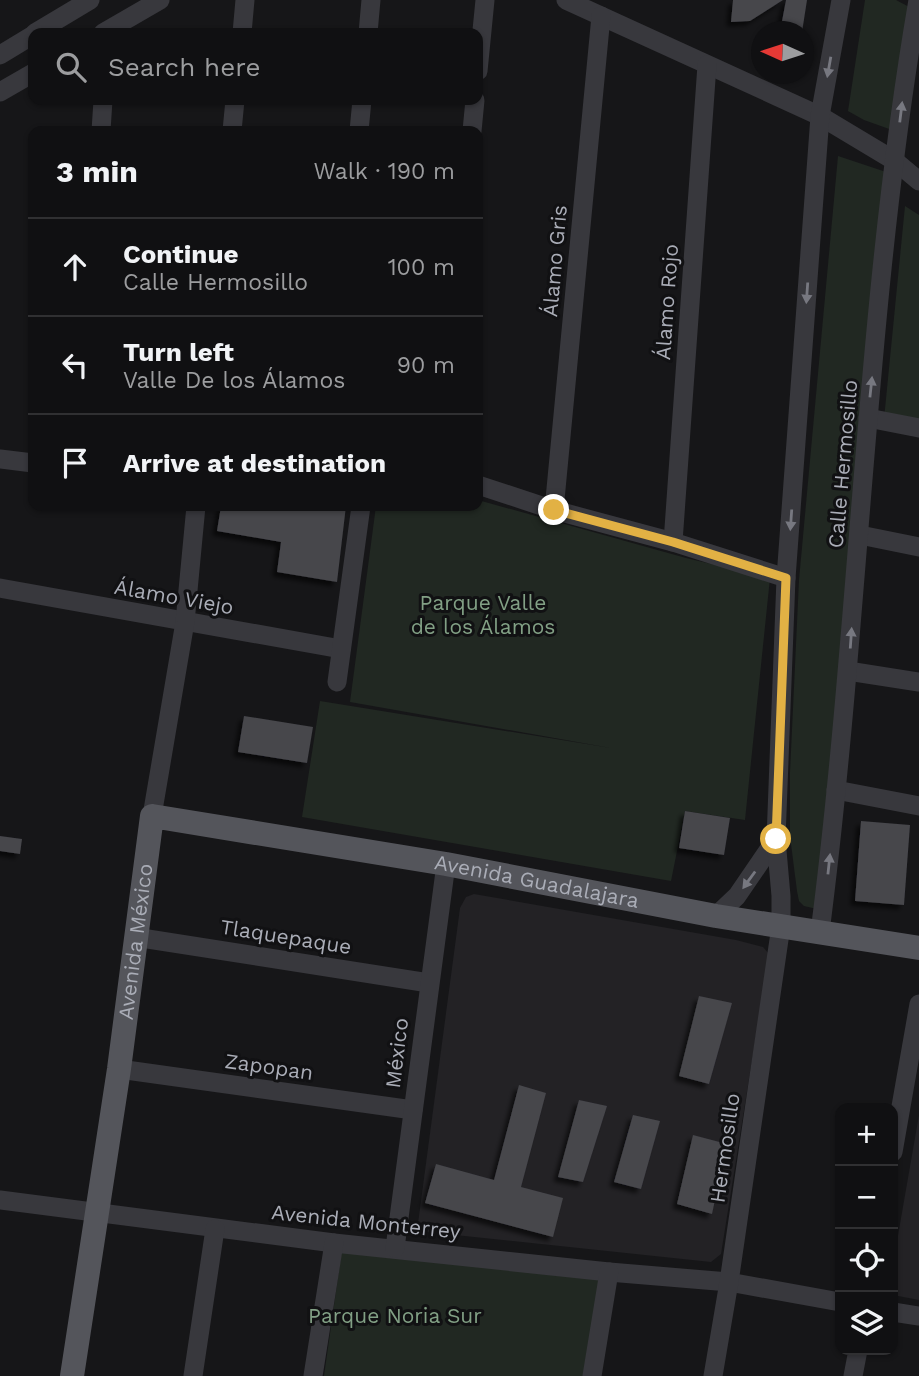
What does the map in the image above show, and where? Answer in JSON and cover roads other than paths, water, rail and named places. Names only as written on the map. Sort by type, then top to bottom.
[{"type":"main road","name":"Avenida Guadalajara","points":[[152,816],[446,864],[716,916],[919,948]]},
{"type":"main road","name":"Avenida México","points":[[72,1376],[119,1069],[152,816]]},
{"type":"main road","points":[[145,869],[160,842],[168,836],[197,827],[214,826]]},
{"type":"street","points":[[44,28],[90,0]]},
{"type":"street","points":[[113,28],[160,0]]},
{"type":"street","points":[[242,28],[245,0]]},
{"type":"street","points":[[368,28],[371,0]]},
{"type":"street","points":[[482,28],[485,0]]},
{"type":"street","points":[[566,0],[820,116],[895,161],[919,180]]},
{"type":"street","points":[[781,926],[776,839],[786,578],[820,116],[842,0]]},
{"type":"street","name":"Calle Hermosillo","points":[[820,932],[848,671],[868,418],[895,161],[912,74],[918,0]]},
{"type":"street","name":"Álamo Gris","points":[[554,510],[601,16]]},
{"type":"street","points":[[0,55],[28,38]]},
{"type":"street","name":"Álamo Rojo","points":[[673,542],[707,65]]},
{"type":"street","points":[[0,92],[28,76]]},
{"type":"street","points":[[101,126],[103,105]]},
{"type":"street","points":[[232,126],[235,105]]},
{"type":"street","points":[[359,126],[362,105]]},
{"type":"street","points":[[472,126],[475,105]]},
{"type":"street","points":[[868,418],[919,428]]},
{"type":"street","points":[[0,459],[28,462]]},
{"type":"street","points":[[483,487],[786,578]]},
{"type":"street","name":"Avenida México","points":[[152,816],[185,622],[196,511]]},
{"type":"street","points":[[337,682],[360,511]]},
{"type":"street","points":[[860,535],[919,547]]},
{"type":"street","name":"Álamo Viejo","points":[[0,588],[341,649]]},
{"type":"street","points":[[848,671],[919,682]]},
{"type":"street","points":[[836,790],[919,806]]},
{"type":"street","points":[[716,916],[745,886],[776,839]]},
{"type":"street","name":"México","points":[[395,1248],[446,864]]},
{"type":"street","name":"Hermosillo","points":[[713,1376],[781,926]]},
{"type":"street","name":"Tlaquepaque","points":[[135,937],[429,983]]},
{"type":"street","points":[[898,1124],[919,1004]]},
{"type":"street","name":"Zapopan","points":[[119,1069],[413,1110]]},
{"type":"street","name":"Avenida Monterrey","points":[[0,1200],[334,1243],[729,1282],[835,1301]]},
{"type":"street","points":[[193,1376],[215,1229]]},
{"type":"street","points":[[313,1376],[334,1243]]},
{"type":"street","points":[[592,1376],[609,1272]]},
{"type":"street","points":[[898,1313],[919,1316]]},
{"type":"street","points":[[853,1376],[857,1355]]},
{"type":"park label","name":"Parque Valle de los Álamos","points":[[483,615]]},
{"type":"park label","name":"Parque Noria Sur","points":[[395,1316]]}]
